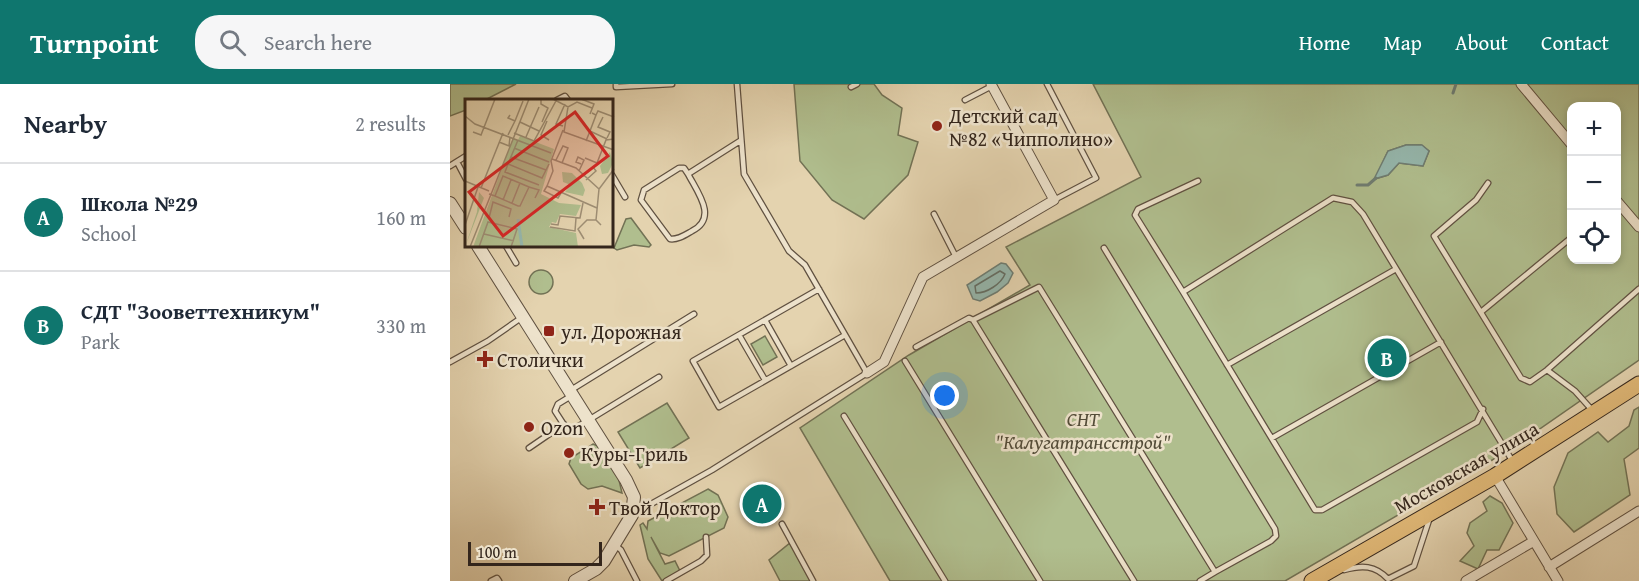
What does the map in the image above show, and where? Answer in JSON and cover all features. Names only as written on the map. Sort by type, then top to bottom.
[{"type":"main road","name":"Московская улица","points":[[1314,580],[1495,476],[1639,384]]},
{"type":"street","points":[[1521,84],[1567,140]]},
{"type":"street","points":[[867,373],[884,362],[923,277],[1054,200],[991,85]]},
{"type":"street","points":[[450,202],[465,226]]},
{"type":"street","points":[[1621,205],[1639,227]]},
{"type":"street","points":[[479,248],[626,480],[634,497],[632,515],[614,544],[596,569],[575,581]]},
{"type":"street","points":[[1495,476],[1558,581]]},
{"type":"street","points":[[1549,567],[1639,511]]},
{"type":"street","points":[[1466,581],[1534,541]]},
{"type":"lane","points":[[616,84],[616,87],[672,84]]},
{"type":"lane","points":[[632,515],[712,470],[867,373],[805,265],[789,251],[744,174],[737,84]]},
{"type":"lane","points":[[851,87],[857,84]]},
{"type":"lane","points":[[1047,84],[1096,178],[1054,200]]},
{"type":"lane","points":[[965,100],[991,85]]},
{"type":"lane","points":[[688,174],[740,141]]},
{"type":"lane","points":[[450,166],[465,157]]},
{"type":"lane","points":[[457,162],[465,176]]},
{"type":"lane","points":[[679,168],[684,168],[688,174],[706,209],[706,217],[702,226],[676,239],[670,239],[663,234],[640,196],[644,190],[679,168]]},
{"type":"lane","points":[[614,178],[625,197]]},
{"type":"lane","points":[[1198,181],[1138,209],[1135,215],[1315,510],[1322,510],[1477,422],[1483,409]]},
{"type":"lane","points":[[1488,183],[1476,200],[1434,236],[1521,378],[1530,382],[1547,370],[1639,289]]},
{"type":"lane","points":[[1183,292],[1333,198],[1352,202],[1363,214],[1483,409],[1514,464]]},
{"type":"lane","points":[[934,214],[956,257]]},
{"type":"lane","points":[[1481,312],[1567,241]]},
{"type":"lane","points":[[507,248],[516,263]]},
{"type":"lane","points":[[1104,248],[1275,529],[1276,536],[1271,542],[1200,581]]},
{"type":"lane","points":[[1227,365],[1396,269]]},
{"type":"lane","points":[[916,347],[969,318],[973,320],[1039,287],[1215,572]]},
{"type":"lane","points":[[819,289],[693,361],[708,389],[719,407],[845,335]]},
{"type":"lane","points":[[659,377],[574,429],[566,428],[555,411],[558,404],[571,393],[693,314]]},
{"type":"lane","points":[[450,362],[488,341],[523,317]]},
{"type":"lane","points":[[765,320],[791,366]]},
{"type":"lane","points":[[973,320],[1134,581]]},
{"type":"lane","points":[[739,335],[765,380]]},
{"type":"lane","points":[[1272,438],[1441,342]]},
{"type":"lane","points":[[905,361],[1040,581]]},
{"type":"lane","points":[[1547,370],[1575,391],[1595,414]]},
{"type":"lane","points":[[844,416],[945,581]]},
{"type":"lane","points":[[529,448],[564,424]]},
{"type":"lane","points":[[1314,580],[1359,566],[1368,566],[1388,579],[1402,573],[1414,566],[1432,512]]},
{"type":"lane","points":[[782,524],[813,581]]},
{"type":"lane","points":[[666,581],[701,561],[707,555],[706,537]]},
{"type":"lane","points":[[614,544],[621,550],[637,581]]},
{"type":"lane","points":[[491,581],[497,578],[499,581]]},
{"type":"green space","points":[[450,84],[516,84],[487,99],[465,99],[465,110],[450,116]]},
{"type":"green space","points":[[794,84],[874,84],[882,95],[902,108],[898,135],[918,142],[908,175],[864,219],[832,200],[800,161]]},
{"type":"green space","name":"СНТ \"Калугатрансстрой\"","points":[[1093,84],[1639,84],[1639,360],[1511,449],[1285,581],[890,581],[800,428],[909,355],[1030,285],[1006,247],[1141,177]],"holes":[[[1406,145],[1421,145],[1429,151],[1423,166],[1399,163],[1388,175],[1375,179],[1388,151]]]},
{"type":"green space","points":[[631,218],[651,245],[649,247],[634,245],[617,250],[614,248],[626,219]]},
{"type":"green space","points":[[541,270],[549,274],[553,282],[549,290],[541,294],[533,290],[529,282],[533,274]]},
{"type":"green space","points":[[765,336],[777,357],[763,365],[751,344]]},
{"type":"green space","points":[[667,403],[689,438],[640,468],[618,432]]},
{"type":"green space","points":[[1639,407],[1639,448],[1624,459],[1630,495],[1574,532],[1557,514],[1554,487],[1568,453],[1598,432],[1608,442],[1629,426],[1634,410]]},
{"type":"green space","points":[[593,444],[598,446],[618,476],[622,493],[602,486],[588,489],[581,484],[569,464],[571,458]]},
{"type":"green space","points":[[708,489],[718,495],[728,517],[724,528],[669,556],[660,553],[651,537],[665,564],[675,561],[680,571],[662,581],[648,559],[640,525],[643,523],[647,529],[648,521]]},
{"type":"green space","points":[[1490,496],[1502,503],[1513,523],[1499,550],[1487,550],[1478,569],[1460,561],[1474,546],[1467,533],[1470,523],[1487,511],[1483,502]]},
{"type":"green space","points":[[790,543],[811,581],[780,581],[769,560]]},
{"type":"water","points":[[1406,145],[1422,145],[1429,151],[1423,166],[1399,163],[1388,175],[1374,179],[1388,151]]},
{"type":"water","points":[[1001,263],[1006,264],[1013,273],[1008,283],[980,301],[973,299],[967,285]]},
{"type":"waterway","points":[[1453,93],[1456,84]]},
{"type":"waterway","points":[[1357,185],[1368,185],[1376,178]]},
{"type":"place","name":"Детский сад №82 «Чипполино»","points":[[937,126]]},
{"type":"place","name":"ул. Дорожная","points":[[549,331]]},
{"type":"place","name":"СДТ \"Зооветтехникум\"","points":[[1387,358]]},
{"type":"place","name":"Столички","points":[[485,359]]},
{"type":"place","name":"Ozon","points":[[529,427]]},
{"type":"place","name":"Куры-Гриль","points":[[569,453]]},
{"type":"place","name":"Школа №29","points":[[762,504]]},
{"type":"place","name":"Твой Доктор","points":[[597,507]]}]
